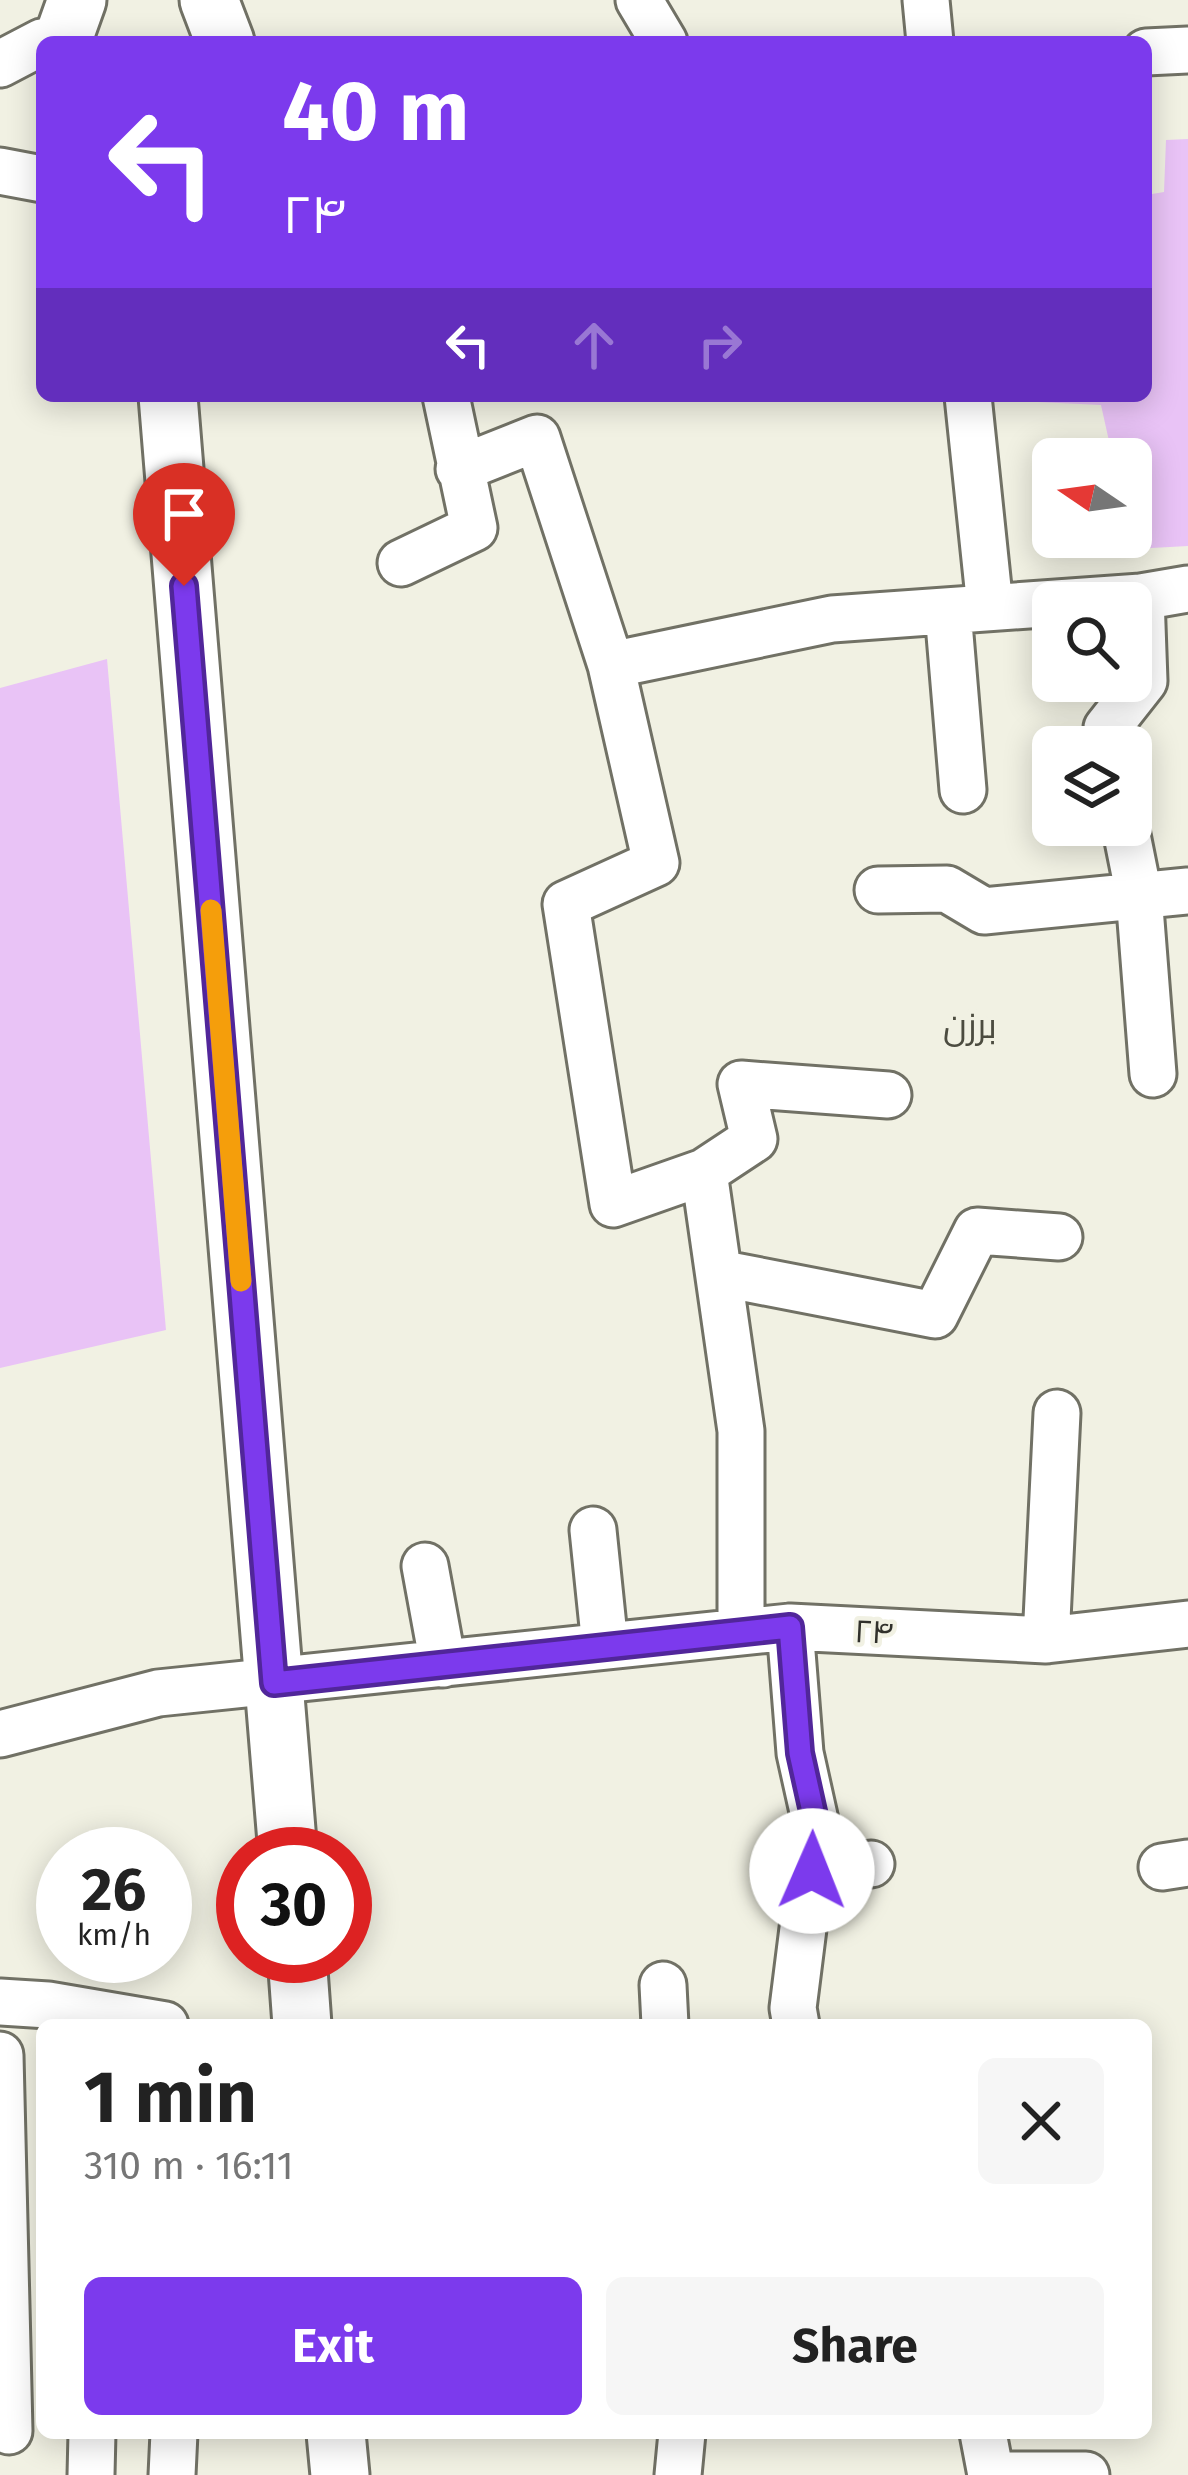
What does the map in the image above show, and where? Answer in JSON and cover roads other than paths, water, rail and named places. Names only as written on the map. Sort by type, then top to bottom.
[{"type":"main road","points":[[208,0],[223,36]]},
{"type":"main road","points":[[168,402],[287,1827]]},
{"type":"main road","points":[[299,1983],[302,2019]]},
{"type":"main road","points":[[337,2439],[340,2475]]},
{"type":"street","points":[[640,0],[661,36]]},
{"type":"street","points":[[926,0],[929,36]]},
{"type":"street","points":[[0,64],[36,40]]},
{"type":"street","points":[[1152,52],[1188,50]]},
{"type":"street","points":[[0,171],[36,178]]},
{"type":"street","points":[[401,563],[474,528],[447,402]]},
{"type":"street","points":[[963,790],[969,609],[968,402]]},
{"type":"street","points":[[459,470],[537,438],[611,665],[656,863],[566,904],[613,1204],[704,1172],[754,1139],[741,1084],[887,1095]]},
{"type":"street","points":[[1152,595],[1188,589]]},
{"type":"street","points":[[611,665],[832,619],[1032,605]]},
{"type":"street","points":[[1109,726],[1127,702]]},
{"type":"street","points":[[1129,846],[1139,895],[1153,1074]]},
{"type":"street","points":[[878,890],[947,889],[984,911],[1188,891]]},
{"type":"street","points":[[704,1172],[741,1431],[742,1632]]},
{"type":"street","points":[[719,1273],[934,1315],[977,1231],[1060,1237]]},
{"type":"street","points":[[1046,1640],[1057,1413]]},
{"type":"street","points":[[593,1530],[605,1646]]},
{"type":"street","points":[[425,1566],[443,1664]]},
{"type":"street","name":"۲۴","points":[[0,1734],[158,1693],[790,1627],[1046,1640],[1188,1624]]},
{"type":"street","points":[[790,1627],[800,1753],[816,1825],[795,2019]]},
{"type":"street","points":[[812,1871],[871,1864]]},
{"type":"street","points":[[0,2002],[128,2019]]},
{"type":"street","points":[[0,2055],[17,2431]]},
{"type":"street","points":[[91,2475],[92,2439]]},
{"type":"street","points":[[172,2475],[174,2439]]},
{"type":"street","points":[[678,2475],[681,2439]]},
{"type":"street","points":[[983,2439],[991,2475]]},
{"type":"street","points":[[1002,2475],[1086,2475]]},
{"type":"district","name":"برزن","points":[[970,1025]]}]
